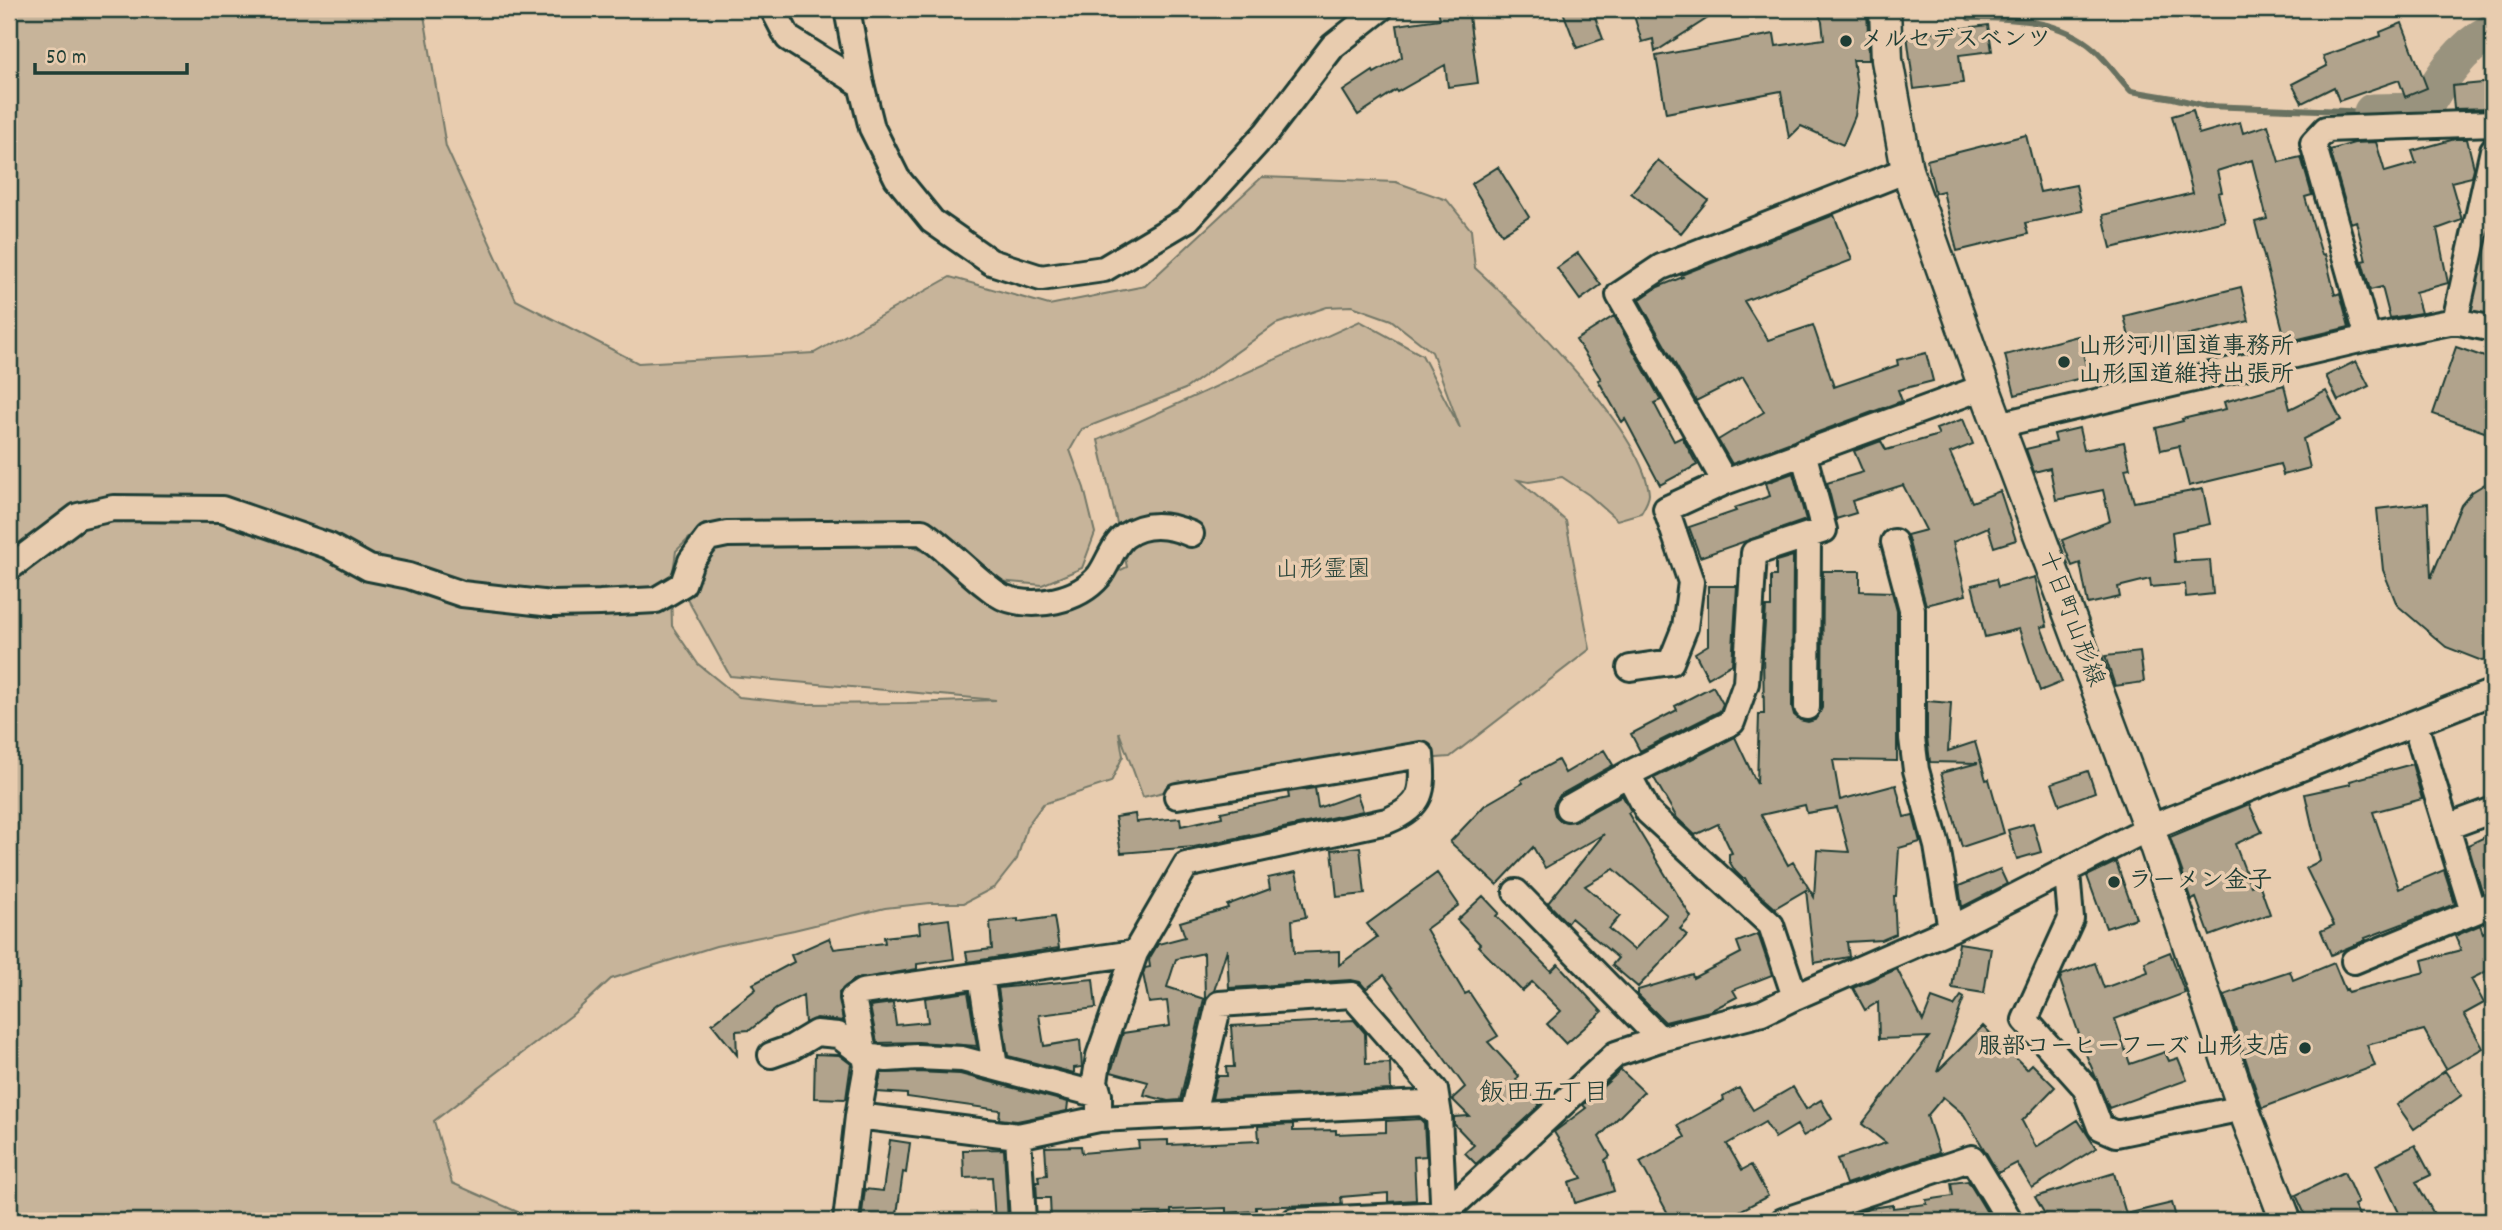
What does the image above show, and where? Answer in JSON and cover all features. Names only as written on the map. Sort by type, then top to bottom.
[{"type":"main road","name":"十日町山形線","points":[[1885,9],[1887,60],[1907,170],[1984,387],[2149,828],[2244,1108],[2287,1221]]},
{"type":"street","points":[[773,9],[788,38],[861,84]]},
{"type":"street","points":[[853,13],[861,84],[872,128],[897,178],[932,221],[991,262],[1041,278],[1104,269],[1188,219],[1267,132],[1333,46],[1380,9]]},
{"type":"street","points":[[2368,338],[2313,143],[2326,129],[2493,123]]},
{"type":"street","points":[[2455,321],[2486,212],[2493,150]]},
{"type":"street","points":[[1725,482],[1619,295],[1661,267],[1907,170]]},
{"type":"street","points":[[1998,425],[2368,338],[2455,321],[2493,328]]},
{"type":"street","points":[[1630,668],[1671,662],[1685,627],[1691,582],[1666,509],[1725,482],[1803,452],[1984,387]]},
{"type":"street","points":[[1568,808],[1628,774],[1732,722],[1746,683],[1754,553],[1824,530],[1803,452]]},
{"type":"street","points":[[9,568],[78,516],[113,508],[222,509],[329,546],[369,568],[409,576],[462,594],[552,604],[656,600],[683,584],[691,561],[708,538],[727,534],[922,532],[1004,598],[1029,602],[1060,600],[1083,588],[1098,576],[1125,536],[1144,528],[1156,525],[1174,526],[1191,534]]},
{"type":"street","points":[[1807,707],[1808,537]]},
{"type":"street","points":[[1894,542],[1912,609],[1912,738],[1916,770],[1937,846],[1951,929]]},
{"type":"street","points":[[1294,1221],[1444,1218],[1616,1054],[1660,1039],[1762,1013],[1951,929],[2149,828],[2493,692]]},
{"type":"street","points":[[2354,961],[2483,908],[2447,827],[2415,724]]},
{"type":"street","points":[[1099,1107],[1095,1081],[1099,1056],[1135,953],[1186,864],[1387,821],[1401,815],[1417,802],[1423,781],[1421,755],[1177,796]]},
{"type":"street","points":[[1628,774],[1648,812],[1771,925],[1795,997]]},
{"type":"street","points":[[2447,827],[2493,810]]},
{"type":"street","points":[[2067,872],[2071,919],[2025,1020],[2085,1087],[2100,1127],[2116,1134],[2244,1108]]},
{"type":"street","points":[[1517,892],[1660,1039]]},
{"type":"street","points":[[846,1221],[858,1116],[867,1066],[853,998],[862,992],[1135,953]]},
{"type":"street","points":[[981,976],[995,1068]]},
{"type":"street","points":[[1193,1113],[1219,1004],[1352,995],[1435,1090],[1439,1115],[1444,1218]]},
{"type":"street","points":[[771,1055],[792,1048],[816,1034],[838,1035],[865,1056],[887,1059],[962,1059],[995,1068],[1099,1107],[1193,1113],[1423,1103],[1439,1115]]},
{"type":"street","points":[[858,1116],[1017,1136],[1099,1107]]},
{"type":"street","points":[[1017,1136],[1023,1221]]},
{"type":"street","points":[[1783,1221],[1972,1158],[2010,1221]]},
{"type":"green space","name":"山形霊園","points":[[9,9],[423,9],[446,147],[516,300],[638,363],[814,353],[950,277],[1049,305],[1145,286],[1262,177],[1396,182],[1447,200],[1471,230],[1475,268],[1521,312],[1578,374],[1627,439],[1642,469],[1649,494],[1646,504],[1641,513],[1617,520],[1589,495],[1562,477],[1529,482],[1518,480],[1566,521],[1590,649],[1450,757],[1245,772],[1143,797],[1119,732],[1123,756],[1111,782],[1043,804],[1027,826],[1017,859],[995,887],[964,903],[930,903],[885,908],[716,946],[611,979],[572,1015],[434,1121],[452,1183],[538,1221],[9,1221]],"holes":[[[1352,306],[1391,320],[1432,352],[1460,428],[1422,355],[1360,321],[1098,440],[1127,567],[1038,611],[913,546],[708,538],[684,593],[730,676],[996,700],[804,704],[739,697],[698,664],[672,626],[671,586],[676,551],[705,523],[930,521],[999,581],[1042,585],[1082,568],[1095,533],[1084,488],[1070,450],[1082,429],[1185,389],[1276,324],[1327,307]]]},
{"type":"green space","points":[[2493,226],[2493,320],[2465,316],[2484,238]]},
{"type":"building","points":[[1438,9],[1468,9],[1478,83],[1448,87],[1445,65],[1397,92],[1396,90],[1358,115],[1343,91],[1373,71],[1374,73],[1402,57],[1397,25],[1440,19]]},
{"type":"building","points":[[1562,9],[1592,9],[1603,39],[1577,48]]},
{"type":"building","points":[[1632,9],[1722,9],[1655,52],[1653,39],[1642,42]]},
{"type":"building","points":[[1817,9],[1867,9],[1869,60],[1853,60],[1858,92],[1855,116],[1843,145],[1801,126],[1789,138],[1781,91],[1666,113],[1656,56],[1774,34],[1776,46],[1824,39]]},
{"type":"building","points":[[2402,23],[2427,88],[2405,97],[2399,80],[2339,101],[2334,87],[2302,103],[2292,84],[2327,66],[2323,56],[2381,36],[2380,32]]},
{"type":"building","points":[[1988,25],[1992,51],[1959,55],[1963,83],[1914,89],[1907,35]]},
{"type":"building","points":[[2493,82],[2493,108],[2454,109],[2452,86]]},
{"type":"building","points":[[2193,110],[2199,134],[2240,122],[2243,133],[2268,125],[2279,162],[2301,157],[2312,195],[2305,197],[2322,255],[2325,254],[2335,295],[2340,293],[2349,327],[2286,342],[2255,222],[2267,219],[2252,160],[2217,171],[2222,192],[2218,193],[2225,221],[2111,248],[2103,215],[2193,193],[2172,116]]},
{"type":"building","points":[[2026,135],[2040,192],[2076,185],[2082,211],[2025,223],[2028,234],[1957,251],[1943,191],[1935,193],[1927,160]]},
{"type":"building","points":[[2455,139],[2467,139],[2474,168],[2472,177],[2451,182],[2462,220],[2437,229],[2448,283],[2415,292],[2421,313],[2390,318],[2382,287],[2370,290],[2356,221],[2351,223],[2330,150],[2354,143],[2376,142],[2385,172],[2416,163],[2412,151]]},
{"type":"building","points":[[1658,160],[1708,200],[1681,233],[1631,193]]},
{"type":"building","points":[[1498,167],[1529,217],[1502,234],[1471,184]]},
{"type":"building","points":[[1834,215],[1852,260],[1744,301],[1768,340],[1813,325],[1834,387],[1898,365],[1897,360],[1926,353],[1933,381],[1898,390],[1902,401],[1732,464],[1718,440],[1764,412],[1743,377],[1696,401],[1639,300],[1658,287],[1683,277],[1681,275]]},
{"type":"building","points":[[1578,253],[1601,285],[1580,300],[1557,268]]},
{"type":"building","points":[[2241,287],[2249,321],[2132,349],[2124,316]]},
{"type":"building","points":[[1614,316],[1661,400],[1654,403],[1674,441],[1682,437],[1697,465],[1660,485],[1625,419],[1622,422],[1598,380],[1601,379],[1576,340]]},
{"type":"building","points":[[2078,336],[2089,376],[2015,395],[2005,355]]},
{"type":"building","points":[[2456,347],[2493,360],[2493,435],[2433,414]]},
{"type":"building","points":[[2356,361],[2369,386],[2338,401],[2326,376]]},
{"type":"building","points":[[2284,385],[2290,409],[2326,391],[2341,420],[2303,439],[2310,468],[2283,475],[2280,464],[2189,486],[2179,446],[2161,450],[2156,428],[2226,409],[2224,402]]},
{"type":"building","points":[[1963,419],[1973,444],[1950,453],[1972,502],[2000,491],[2016,540],[1994,547],[1988,527],[1953,542],[1966,595],[1926,605],[1907,535],[1926,530],[1903,485],[1852,501],[1856,513],[1836,519],[1827,483],[1863,472],[1854,451],[1881,441],[1886,450],[1939,435],[1936,429]]},
{"type":"building","points":[[2079,428],[2084,450],[2124,442],[2130,468],[2125,469],[2134,502],[2203,489],[2210,524],[2172,532],[2175,562],[2210,560],[2213,594],[2186,597],[2185,584],[2151,587],[2150,579],[2118,587],[2120,597],[2088,604],[2080,563],[2072,566],[2062,540],[2110,521],[2103,490],[2056,500],[2050,468],[2034,472],[2026,449],[2056,442],[2054,434]]},
{"type":"building","points":[[1793,473],[1806,520],[1700,557],[1689,527],[1770,496],[1766,483]]},
{"type":"building","points":[[2493,479],[2493,659],[2482,661],[2446,647],[2397,605],[2383,570],[2377,509],[2428,503],[2431,578],[2461,505],[2472,492]]},
{"type":"building","points":[[1793,556],[1792,707],[1794,715],[1800,720],[1815,720],[1822,708],[1823,571],[1860,571],[1860,591],[1892,592],[1897,611],[1897,761],[1833,760],[1840,800],[1896,785],[1904,817],[1913,815],[1920,842],[1899,848],[1894,896],[1896,934],[1882,940],[1847,942],[1849,957],[1814,963],[1806,890],[1775,908],[1735,871],[1729,861],[1729,854],[1732,853],[1718,824],[1695,835],[1677,818],[1654,778],[1735,737],[1757,784],[1759,714],[1764,714],[1763,653],[1766,607],[1771,607],[1771,576],[1776,576],[1776,561]],"holes":[[[1805,805],[1807,813],[1837,808],[1849,852],[1817,850],[1814,897],[1793,862],[1788,865],[1761,815]]]},
{"type":"building","points":[[2035,577],[2047,626],[2041,627],[2062,682],[2040,691],[2019,629],[1985,637],[1972,585],[1996,579],[1998,587]]},
{"type":"building","points":[[1708,586],[1737,586],[1732,664],[1708,678],[1695,653],[1708,645]]},
{"type":"building","points":[[2140,652],[2144,682],[2115,686],[2105,656]]},
{"type":"building","points":[[1713,686],[1723,704],[1720,711],[1640,751],[1631,734],[1677,710],[1675,706]]},
{"type":"building","points":[[1927,701],[1951,703],[1948,751],[1975,742],[1986,780],[1989,779],[2004,833],[1962,847],[1941,773],[1978,763],[1930,762]]},
{"type":"building","points":[[1604,750],[1613,765],[1560,795],[1553,807],[1555,815],[1561,821],[1575,821],[1622,795],[1631,811],[1628,813],[1691,917],[1680,929],[1687,935],[1638,987],[1612,965],[1618,958],[1571,918],[1567,923],[1548,903],[1604,834],[1545,868],[1533,847],[1497,885],[1450,842],[1485,805],[1523,783],[1521,780],[1558,760],[1565,773]],"holes":[[[1614,869],[1667,915],[1634,950],[1609,929],[1620,916],[1585,886]]]},
{"type":"building","points":[[2412,764],[2422,799],[2373,812],[2399,889],[2444,870],[2455,904],[2365,938],[2366,940],[2331,955],[2321,931],[2334,925],[2306,868],[2320,861],[2305,794],[2351,784],[2350,781]]},
{"type":"building","points":[[2088,771],[2095,792],[2060,805],[2052,783]]},
{"type":"building","points":[[1315,788],[1318,808],[1357,794],[1363,811],[1194,847],[1121,853],[1115,817],[1135,814],[1136,822],[1180,818],[1181,826],[1222,817],[1221,812],[1289,798],[1288,792]]},
{"type":"building","points":[[2249,804],[2262,832],[2235,844],[2251,886],[2259,883],[2270,914],[2210,936],[2196,898],[2192,900],[2170,837]]},
{"type":"building","points":[[2033,823],[2041,852],[2017,859],[2008,830]]},
{"type":"building","points":[[2493,833],[2493,889],[2482,892],[2468,845]]},
{"type":"building","points":[[1360,847],[1365,894],[1337,897],[1332,850]]},
{"type":"building","points":[[2116,862],[2136,918],[2106,928],[2087,876]]},
{"type":"building","points":[[2000,869],[2007,884],[1962,907],[1959,886]]},
{"type":"building","points":[[1296,872],[1306,917],[1292,920],[1294,953],[1339,951],[1339,965],[1377,937],[1367,924],[1437,873],[1459,905],[1426,929],[1465,994],[1469,992],[1498,1036],[1488,1042],[1519,1076],[1516,1080],[1540,1105],[1476,1164],[1465,1153],[1474,1145],[1454,1124],[1454,1117],[1469,1116],[1452,1099],[1465,1087],[1384,975],[1366,989],[1360,982],[1351,980],[1229,988],[1227,949],[1214,991],[1205,999],[1204,953],[1176,959],[1167,987],[1204,999],[1180,1100],[1168,1101],[1144,1095],[1148,1082],[1111,1072],[1123,1033],[1170,1026],[1167,1001],[1149,1003],[1143,974],[1145,968],[1150,967],[1149,959],[1158,944],[1185,937],[1180,922],[1228,908],[1227,905],[1270,889],[1268,878]]},
{"type":"building","points":[[1483,896],[1499,913],[1496,916],[1551,971],[1558,964],[1602,1012],[1566,1044],[1547,1024],[1561,1011],[1532,982],[1522,991],[1457,920]]},
{"type":"building","points":[[1054,917],[1059,948],[968,962],[966,952],[992,949],[990,922],[1018,919],[1018,922]]},
{"type":"building","points":[[949,919],[954,959],[917,964],[917,969],[854,980],[839,993],[843,1021],[817,1018],[805,1023],[803,995],[776,1009],[750,1030],[736,1031],[737,1055],[712,1024],[756,989],[753,984],[794,962],[791,955],[829,938],[834,949],[885,943],[884,937],[920,933],[919,923]]},
{"type":"building","points":[[2480,925],[2483,933],[2493,928],[2493,968],[2471,979],[2484,1003],[2464,1014],[2483,1048],[2446,1069],[2424,1030],[2367,1045],[2375,1066],[2262,1108],[2224,995],[2290,971],[2293,980],[2334,963],[2348,992],[2425,972],[2422,960],[2461,950],[2455,936]]},
{"type":"building","points":[[1758,934],[1772,975],[1733,990],[1737,997],[1710,1011],[1665,1022],[1638,995],[1638,990],[1692,974],[1693,978],[1741,953],[1737,942]]},
{"type":"building","points":[[1959,943],[1991,948],[1984,993],[1952,988]]},
{"type":"building","points":[[2170,952],[2185,993],[2115,1019],[2130,1064],[2165,1052],[2169,1061],[2178,1058],[2187,1080],[2109,1108],[2087,1057],[2060,980],[2062,975],[2095,963],[2104,988],[2148,972],[2145,962]]},
{"type":"building","points":[[1897,969],[1923,1021],[1932,998],[1954,1006],[1961,996],[1964,998],[1937,1072],[1983,1026],[2027,1069],[2032,1064],[2055,1087],[2022,1121],[2036,1147],[2078,1120],[2096,1148],[2032,1188],[2017,1163],[1998,1173],[1964,1115],[1943,1097],[1927,1116],[1939,1153],[1846,1184],[1837,1159],[1886,1143],[1862,1124],[1929,1037],[1879,1039],[1878,1002],[1865,1010],[1853,988]]},
{"type":"building","points":[[1093,979],[1096,1008],[1039,1015],[1044,1046],[1080,1040],[1082,1067],[1074,1068],[1074,1073],[1008,1056],[998,988]]},
{"type":"building","points":[[968,992],[977,1046],[918,1042],[877,1043],[870,1006],[893,1003],[896,1025],[928,1022],[925,998]]},
{"type":"building","points":[[1354,1020],[1365,1033],[1366,1064],[1390,1063],[1391,1090],[1212,1099],[1217,1076],[1227,1076],[1226,1067],[1234,1067],[1231,1026]]},
{"type":"building","points":[[815,1054],[839,1055],[851,1064],[846,1099],[814,1098]]},
{"type":"building","points":[[1621,1070],[1644,1092],[1599,1137],[1610,1156],[1605,1160],[1614,1191],[1575,1203],[1569,1182],[1582,1178],[1554,1132],[1586,1108],[1583,1105]]},
{"type":"building","points":[[2445,1071],[2462,1095],[2414,1129],[2397,1105]]},
{"type":"building","points":[[881,1073],[960,1074],[1068,1102],[1067,1111],[1017,1121],[999,1119],[1000,1110],[907,1097],[907,1094],[877,1092]]},
{"type":"building","points":[[1793,1087],[1806,1109],[1821,1100],[1832,1119],[1803,1136],[1797,1125],[1775,1138],[1765,1122],[1727,1144],[1742,1170],[1751,1165],[1768,1196],[1721,1221],[1672,1221],[1640,1162],[1685,1137],[1678,1125],[1724,1100],[1723,1097],[1739,1088],[1753,1110]]},
{"type":"building","points":[[1420,1119],[1424,1123],[1426,1156],[1414,1157],[1416,1200],[1388,1202],[1388,1193],[1341,1197],[1342,1204],[1256,1207],[1256,1211],[1226,1213],[1226,1208],[1171,1210],[1171,1214],[1088,1221],[1051,1221],[1050,1198],[1037,1198],[1038,1176],[1047,1175],[1045,1147],[1081,1146],[1082,1153],[1139,1148],[1138,1141],[1168,1140],[1168,1145],[1259,1141],[1258,1126],[1293,1124],[1293,1131],[1336,1130],[1336,1134],[1386,1132],[1386,1121]]},
{"type":"building","points":[[890,1140],[910,1143],[896,1221],[861,1221],[865,1189],[883,1191]]},
{"type":"building","points":[[2415,1145],[2431,1175],[2416,1182],[2438,1221],[2403,1221],[2376,1165]]},
{"type":"building","points":[[1004,1149],[1008,1221],[995,1221],[992,1177],[964,1178],[963,1150]]},
{"type":"building","points":[[2344,1172],[2358,1203],[2354,1205],[2362,1221],[2308,1221],[2296,1195]]},
{"type":"building","points":[[2114,1173],[2126,1214],[2172,1203],[2177,1221],[2049,1221],[2035,1197]]},
{"type":"building","points":[[1968,1181],[1991,1219],[1848,1221],[1848,1215],[1870,1208],[1927,1204],[1926,1200],[1953,1196],[1951,1183]]},
{"type":"waterway","points":[[1969,18],[2035,22],[2067,32],[2095,50],[2131,91],[2206,106],[2372,112]]},
{"type":"waterway","points":[[2372,112],[2422,111],[2461,55],[2493,31]]},
{"type":"place","name":"メルセデスベンツ","points":[[1846,41]]},
{"type":"place","name":"山形河川国道事務所 山形国道維持出張所","points":[[2064,362]]},
{"type":"place","name":"ラーメン金子","points":[[2114,882]]},
{"type":"place","name":"服部コーヒーフーズ 山形支店","points":[[2305,1048]]},
{"type":"district","name":"飯田五丁目","points":[[1544,1094]]}]
